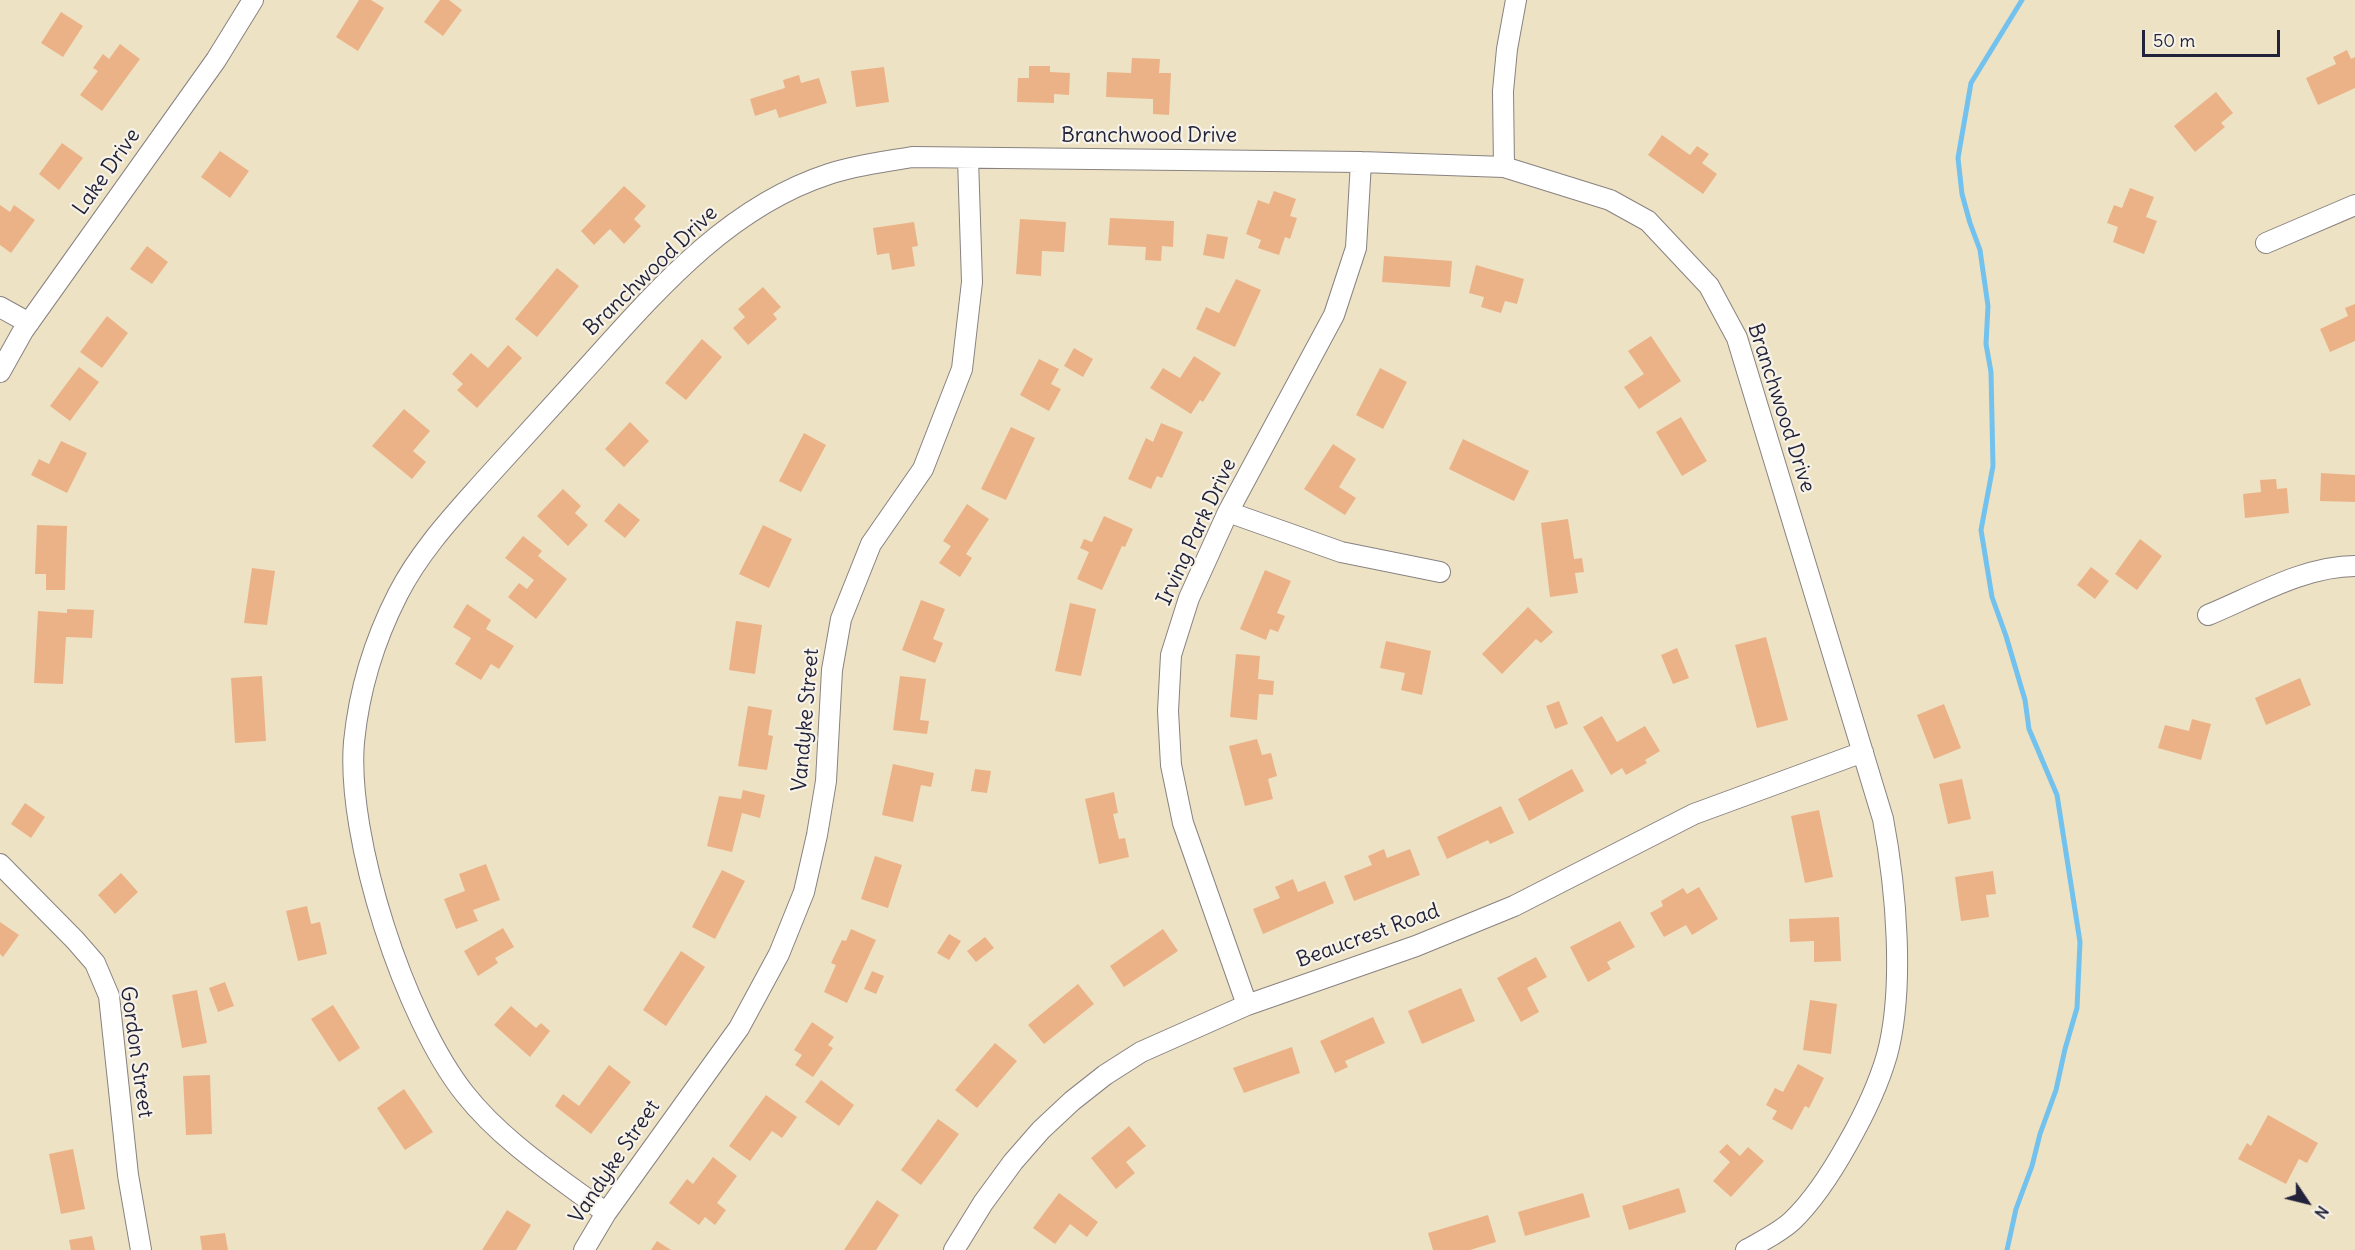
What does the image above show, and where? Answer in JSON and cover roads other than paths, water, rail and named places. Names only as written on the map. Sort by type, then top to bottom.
[{"type":"street","name":"Lake Drive","points":[[0,372],[29,323],[216,60],[253,0]]},
{"type":"street","points":[[1504,167],[1503,91],[1507,49],[1516,0]]},
{"type":"street","name":"Branchwood Drive","points":[[606,1213],[525,1152],[487,1119],[445,1066],[424,1029],[407,991],[369,870],[359,820],[354,778],[354,745],[358,711],[368,670],[385,622],[399,592],[421,556],[447,523],[634,316],[706,245],[731,224],[760,205],[798,186],[829,174],[912,157],[1361,162],[1504,167],[1610,200],[1648,221],[1709,286],[1737,338],[1883,819],[1895,910],[1896,978],[1893,1020],[1887,1053],[1877,1085],[1839,1161],[1809,1202],[1785,1226],[1746,1250]]},
{"type":"street","name":"Vandyke Street","points":[[584,1250],[606,1213],[739,1028],[779,954],[804,892],[826,781],[832,670],[841,619],[871,544],[922,469],[962,369],[972,282],[968,159]]},
{"type":"street","name":"Irving Park Drive","points":[[1247,1005],[1183,823],[1171,765],[1168,711],[1171,655],[1189,598],[1228,512],[1334,315],[1356,248],[1361,162]]},
{"type":"street","points":[[2266,243],[2355,205]]},
{"type":"street","points":[[0,307],[29,323]]},
{"type":"street","points":[[1228,512],[1341,552],[1440,572]]},
{"type":"street","points":[[2208,615],[2313,571],[2337,566],[2355,566]]},
{"type":"street","name":"Beaucrest Road","points":[[954,1250],[983,1203],[1013,1162],[1041,1130],[1105,1075],[1141,1052],[1247,1005],[1416,946],[1503,911],[1694,814],[1863,752]]},
{"type":"street","name":"Gordon Street","points":[[0,864],[95,963],[109,996],[128,1175],[141,1250]]},
{"type":"waterway","points":[[2007,1250],[2016,1209],[2056,1090],[2077,1008],[2080,942],[2057,795],[2029,729],[2025,700],[1992,597],[1981,530],[1993,466],[1991,372],[1986,344],[1988,306],[1980,250],[1962,194],[1958,158],[1971,83],[2022,0]]}]
